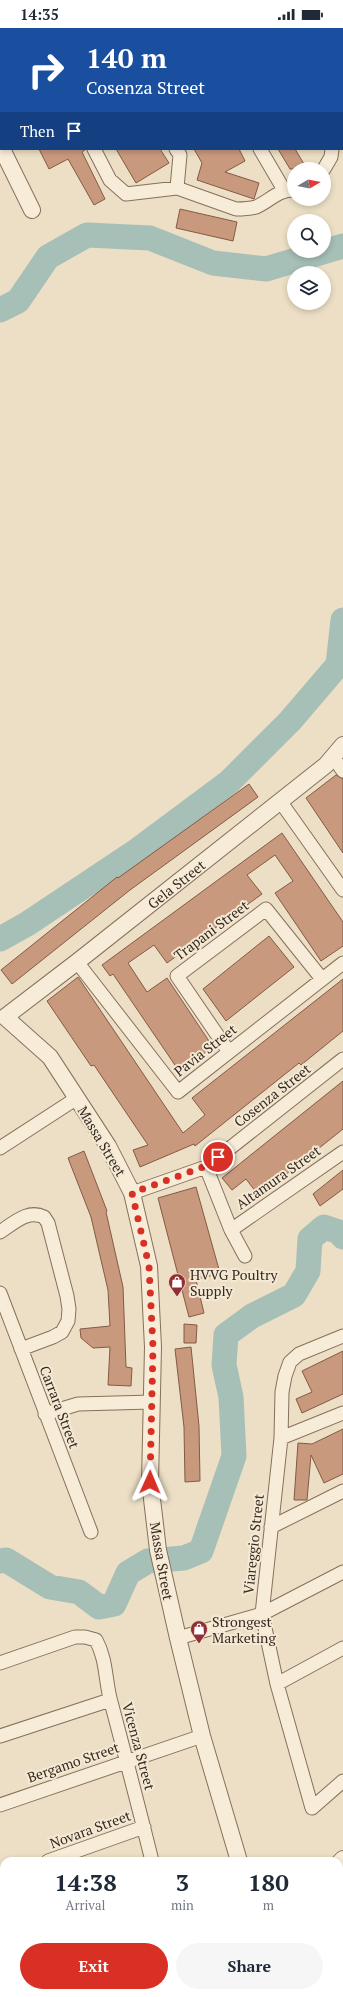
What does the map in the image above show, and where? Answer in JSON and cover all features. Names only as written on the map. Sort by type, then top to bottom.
[{"type":"street","points":[[2,150],[32,210]]},
{"type":"street","points":[[95,150],[110,180],[126,194],[177,188],[236,210],[255,207],[287,191]]},
{"type":"street","points":[[177,150],[180,155],[177,188]]},
{"type":"street","points":[[261,150],[287,187]]},
{"type":"street","points":[[328,162],[332,150]]},
{"type":"street","points":[[338,751],[343,771]]},
{"type":"street","name":"Gela Street","points":[[2,1015],[77,962],[326,765],[338,751]]},
{"type":"street","points":[[280,801],[343,890]]},
{"type":"street","name":"Trapani Street","points":[[229,1052],[177,976],[266,909],[322,979]]},
{"type":"street","name":"Pavia Street","points":[[77,962],[178,1092],[343,963]]},
{"type":"street","name":"Massa Street","points":[[2,1015],[50,1057],[108,1146],[132,1193],[149,1266],[153,1347],[150,1482],[158,1550],[202,1736],[238,1857]]},
{"type":"street","name":"Cosenza Street","points":[[132,1193],[206,1166],[343,1059]]},
{"type":"street","points":[[0,1148],[77,1098]]},
{"type":"street","name":"Altamura Street","points":[[231,1230],[343,1152]]},
{"type":"street","name":"Altamura Street","points":[[206,1166],[231,1230],[245,1256]]},
{"type":"street","points":[[0,1232],[24,1217],[32,1214],[44,1218],[48,1223],[68,1303],[68,1321],[62,1332],[21,1349]]},
{"type":"street","name":"Carrara Street","points":[[0,1293],[91,1532]]},
{"type":"street","name":"Viareggio Street","points":[[343,1336],[299,1354],[290,1362],[282,1392],[280,1438],[262,1614],[277,1684],[312,1808],[343,1781]]},
{"type":"street","points":[[45,1414],[78,1404],[152,1402]]},
{"type":"street","points":[[280,1438],[343,1413]]},
{"type":"street","points":[[271,1527],[343,1491]]},
{"type":"street","points":[[178,1638],[262,1614],[343,1572]]},
{"type":"street","name":"Vicenza Street","points":[[0,1663],[75,1637],[85,1637],[96,1640],[102,1650],[110,1700],[127,1760],[151,1857]]},
{"type":"street","points":[[277,1684],[343,1648]]},
{"type":"street","points":[[0,1736],[110,1700]]},
{"type":"street","name":"Bergamo Street","points":[[0,1805],[127,1760],[202,1736]]},
{"type":"street","name":"Novara Street","points":[[70,1857],[144,1827]]},
{"type":"building","points":[[40,150],[85,150],[82,152],[105,199],[94,205],[68,159],[49,169]]},
{"type":"building","points":[[117,150],[161,150],[169,163],[136,183]]},
{"type":"building","points":[[195,150],[240,150],[245,161],[225,172],[259,183],[254,199],[197,180],[202,163]]},
{"type":"building","points":[[279,150],[296,150],[303,162],[287,162],[287,164]]},
{"type":"building","points":[[180,209],[237,222],[233,241],[176,228]]},
{"type":"building","points":[[336,775],[343,779],[343,853],[306,798]]},
{"type":"building","points":[[249,784],[258,797],[130,890],[12,984],[1,970],[117,877],[118,878]]},
{"type":"building","points":[[282,833],[343,922],[343,946],[321,961],[275,893],[293,881],[275,855],[247,875],[262,894],[167,963],[154,945],[128,963],[147,992],[167,978],[213,1047],[179,1071],[113,974],[110,976],[102,965]]},
{"type":"building","points":[[269,936],[294,967],[226,1021],[203,989]]},
{"type":"building","points":[[78,977],[183,1133],[205,1115],[192,1098],[343,979],[343,1031],[301,1065],[299,1063],[195,1146],[194,1144],[140,1167],[133,1150],[148,1145],[94,1065],[91,1066],[47,1001]]},
{"type":"building","points":[[343,1081],[343,1129],[259,1196],[246,1179],[232,1190],[222,1178]]},
{"type":"building","points":[[84,1151],[107,1211],[123,1287],[126,1367],[132,1368],[131,1386],[108,1385],[110,1347],[93,1348],[81,1338],[80,1329],[110,1326],[108,1290],[91,1217],[68,1158]]},
{"type":"building","points":[[343,1170],[343,1189],[320,1206],[313,1194]]},
{"type":"building","points":[[196,1187],[220,1273],[196,1280],[204,1313],[189,1317],[158,1198]]},
{"type":"building","points":[[184,1324],[197,1325],[196,1343],[184,1343]]},
{"type":"building","points":[[191,1347],[199,1426],[200,1481],[185,1482],[184,1427],[175,1349]]},
{"type":"building","points":[[343,1351],[343,1394],[302,1413],[296,1399],[312,1392],[302,1371]]},
{"type":"building","points":[[343,1429],[343,1474],[324,1483],[311,1455],[307,1500],[294,1500],[298,1443],[312,1444]]},
{"type":"waterway","points":[[0,310],[18,301],[48,257],[87,235],[150,238],[213,263],[266,269],[343,246]]},
{"type":"waterway","points":[[0,939],[27,924],[135,852],[229,782],[290,721],[338,665],[343,620]]},
{"type":"waterway","points":[[0,1561],[6,1560],[50,1587],[79,1592],[99,1607],[114,1604],[128,1573],[148,1561],[184,1558],[201,1551],[234,1456],[231,1397],[224,1365],[226,1335],[252,1316],[294,1295],[308,1271],[310,1239],[324,1227],[339,1232],[343,1237]]},
{"type":"place","name":"HVVG Poultry Supply","points":[[177,1297]]},
{"type":"place","name":"Strongest Marketing","points":[[199,1644]]},
{"type":"route","points":[[150,1482],[153,1347],[149,1266],[132,1193],[206,1166],[218,1157]]}]
